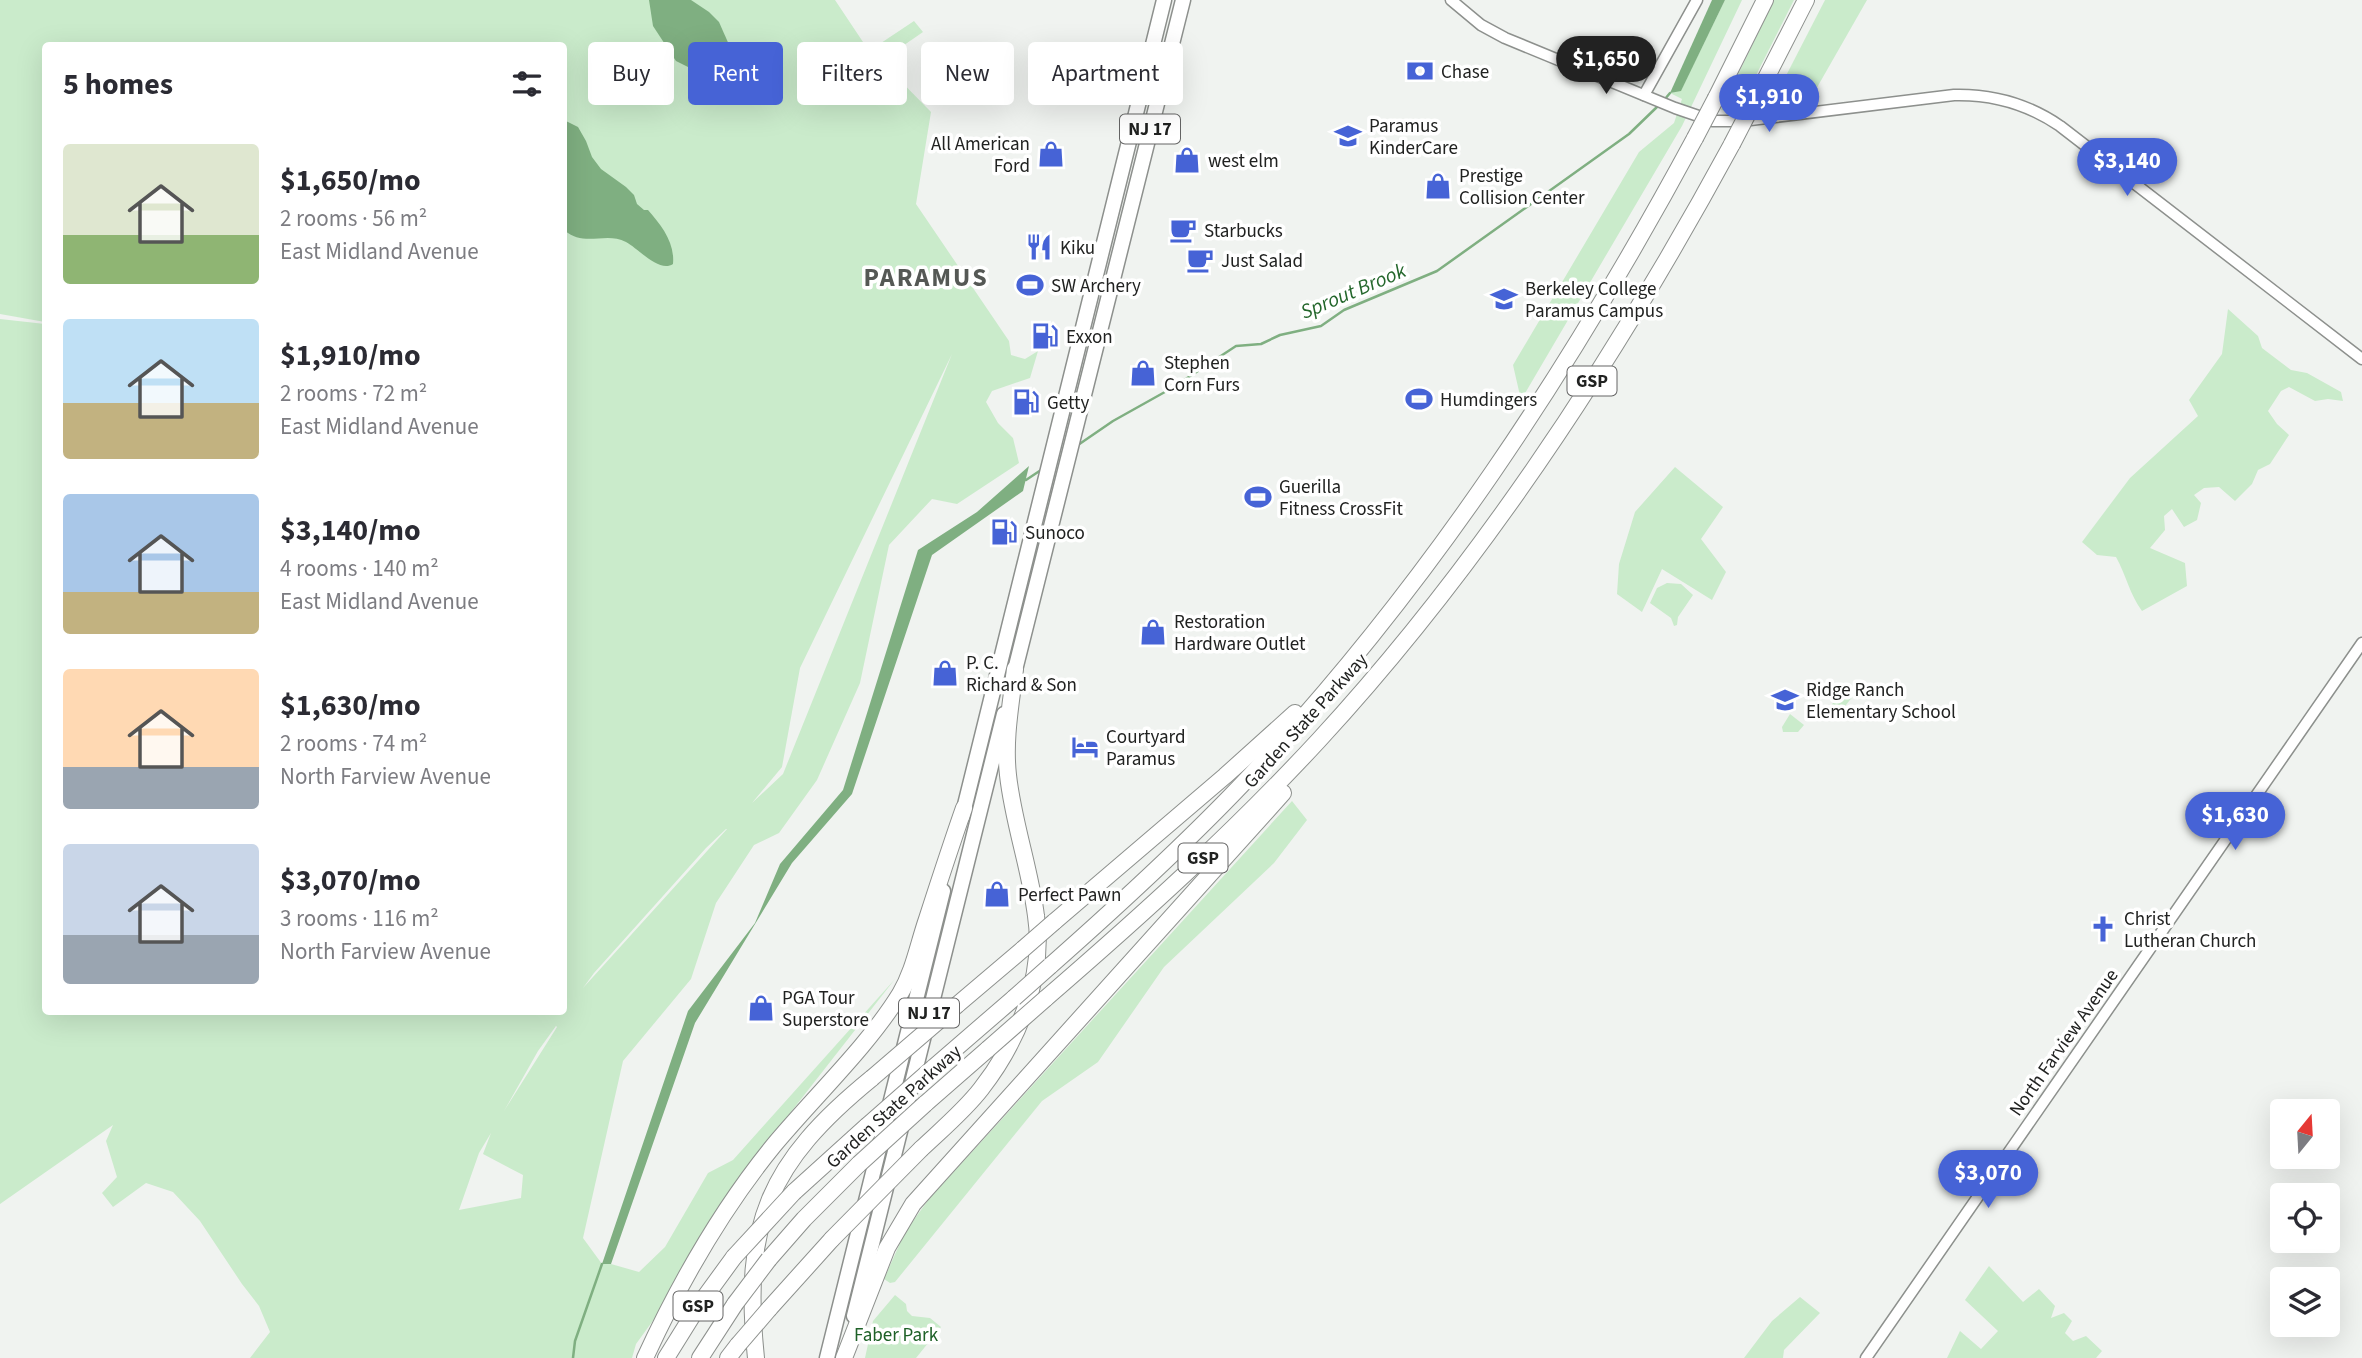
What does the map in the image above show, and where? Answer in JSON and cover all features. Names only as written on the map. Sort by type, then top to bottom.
[{"type":"highway","name":"NJ 17","points":[[827,1358],[1164,0]]},
{"type":"highway","name":"NJ 17","points":[[844,1358],[1183,0]]},
{"type":"highway","name":"Garden State Parkway","points":[[666,1358],[699,1305],[734,1257],[794,1192],[1158,869],[1278,746],[1362,648],[1425,569],[1524,428],[1615,283],[1695,138],[1765,0]]},
{"type":"highway","name":"Garden State Parkway","points":[[700,1358],[735,1304],[791,1233],[859,1164],[1201,860],[1284,777],[1350,705],[1452,580],[1558,433],[1627,327],[1732,144],[1806,0]]},
{"type":"highway","points":[[756,1358],[751,1312],[756,1249],[767,1203],[801,1145],[836,1107],[1252,753],[1362,648]]},
{"type":"highway","points":[[733,1352],[832,1239],[971,1101],[998,1064],[1023,1014],[1036,968],[1037,917],[1008,773],[1007,734],[1015,669]]},
{"type":"highway","points":[[844,1358],[887,1248],[913,1204],[1235,848],[1304,769],[1350,705]]},
{"type":"highway","points":[[645,1358],[689,1269],[737,1194],[900,994],[914,966],[925,923],[966,802]]},
{"type":"street","points":[[1451,0],[1473,19],[1505,38],[1675,108],[1723,122],[1954,95],[1989,96],[2023,106],[2060,125],[2362,359]]},
{"type":"street","points":[[1644,95],[1697,0]]},
{"type":"street","name":"North Farview Avenue","points":[[1866,1358],[2362,643]]},
{"type":"green space","points":[[0,0],[835,0],[863,42],[797,42],[797,105],[907,105],[907,88],[921,105],[931,112],[916,204],[1009,341],[1011,355],[1025,359],[1038,351],[1030,378],[992,391],[986,402],[998,423],[1013,438],[1019,463],[957,504],[932,499],[889,545],[860,683],[817,780],[779,833],[754,845],[716,903],[691,979],[623,1061],[583,1238],[602,1264],[639,1272],[665,1247],[708,1173],[733,1160],[895,979],[740,1177],[660,1311],[636,1344],[632,1358],[250,1358],[270,1332],[259,1306],[200,1221],[173,1192],[146,1183],[113,1207],[102,1193],[117,1177],[106,1141],[113,1125],[0,1204],[0,319],[42,324],[42,1015],[567,1015],[567,42],[42,42],[42,321],[0,314]],"holes":[[[952,354],[783,774],[752,803],[782,767],[800,668]],[[727,829],[583,988],[706,848]],[[557,1027],[504,1111],[538,1051]],[[491,1133],[483,1154],[523,1175],[521,1198],[459,1210],[479,1153]]]},
{"type":"green space","points":[[1725,0],[1742,0],[1682,126],[1521,400],[1513,365],[1639,152],[1674,123],[1682,99],[1670,93],[1681,90]]},
{"type":"green space","points":[[1774,0],[1794,0],[1738,111],[1721,110]]},
{"type":"green space","points":[[1825,0],[1867,0],[1811,98],[1773,101]]},
{"type":"green space","points":[[914,21],[923,32],[907,43],[882,42]]},
{"type":"green space","points":[[2228,309],[2258,336],[2262,348],[2291,370],[2307,373],[2341,392],[2343,401],[2315,401],[2289,387],[2281,391],[2268,411],[2289,435],[2270,464],[2258,470],[2252,484],[2235,501],[2219,487],[2204,488],[2194,495],[2201,503],[2197,520],[2184,527],[2172,509],[2164,516],[2165,530],[2150,548],[2185,563],[2187,586],[2142,611],[2116,557],[2097,555],[2082,542],[2130,478],[2198,416],[2189,400],[2222,354]]},
{"type":"green space","points":[[1675,467],[1723,507],[1701,539],[1726,572],[1712,600],[1662,569],[1642,612],[1617,594],[1619,564],[1635,512]]},
{"type":"green space","points":[[1667,583],[1681,584],[1693,595],[1674,626],[1671,618],[1650,603],[1657,588]]},
{"type":"green space","points":[[1844,688],[1853,696],[1839,714],[1830,707]]},
{"type":"green space","points":[[1790,714],[1804,725],[1798,732],[1783,732],[1782,727]]},
{"type":"green space","points":[[1292,801],[1307,820],[1274,863],[1164,967],[1098,1062],[1042,1101],[895,1282],[890,1283],[884,1279],[905,1232],[929,1199]]},
{"type":"green space","points":[[1989,1266],[2023,1302],[2039,1289],[2055,1306],[2051,1318],[2064,1313],[2072,1321],[2065,1333],[2073,1341],[2086,1336],[2102,1351],[2096,1358],[1947,1358],[1960,1331],[1981,1349],[1998,1331],[1965,1300]]},
{"type":"green space","name":"Faber Park","points":[[895,1295],[906,1304],[907,1311],[912,1316],[930,1318],[941,1327],[916,1358],[865,1358],[873,1321]]},
{"type":"green space","points":[[1800,1297],[1820,1313],[1784,1350],[1783,1358],[1744,1358],[1772,1321]]},
{"type":"shaded area","points":[[649,0],[691,0],[719,22],[728,42],[688,42],[688,67],[674,58],[674,42],[664,42],[653,26]]},
{"type":"shaded area","points":[[1712,0],[1725,0],[1681,91],[1670,93]]},
{"type":"shaded area","points":[[567,122],[578,127],[592,157],[601,169],[626,187],[634,195],[637,204],[648,210],[658,222],[672,248],[673,264],[667,266],[655,263],[618,239],[587,239],[567,232]]},
{"type":"shaded area","points":[[1029,466],[1023,491],[932,555],[852,794],[792,863],[695,1023],[611,1264],[602,1264],[688,1011],[755,923],[780,864],[843,790],[918,550],[977,512]]},
{"type":"waterway","name":"Sprout Brook","points":[[1665,99],[1670,93]]},
{"type":"waterway","name":"Sprout Brook","points":[[1078,445],[1236,346],[1261,344],[1280,335],[1321,326],[1344,310],[1437,271],[1629,134],[1658,106]]},
{"type":"waterway","name":"Sprout Brook","points":[[1026,480],[1044,468]]},
{"type":"waterway","name":"Sprout Brook","points":[[573,1358],[575,1341],[602,1264]]},
{"type":"place","name":"Chase","points":[[1420,71]]},
{"type":"place","name":"Paramus KinderCare","points":[[1348,136]]},
{"type":"place","name":"All American Ford","points":[[1051,154]]},
{"type":"place","name":"west elm","points":[[1187,160]]},
{"type":"place","name":"Prestige Collision Center","points":[[1438,186]]},
{"type":"place","name":"Starbucks","points":[[1183,230]]},
{"type":"place","name":"Kiku","points":[[1039,247]]},
{"type":"place","name":"Just Salad","points":[[1200,260]]},
{"type":"place","name":"SW Archery","points":[[1030,285]]},
{"type":"place","name":"Berkeley College Paramus Campus","points":[[1504,299]]},
{"type":"place","name":"Exxon","points":[[1045,336]]},
{"type":"place","name":"Stephen Corn Furs","points":[[1143,373]]},
{"type":"place","name":"Humdingers","points":[[1419,399]]},
{"type":"place","name":"Getty","points":[[1026,402]]},
{"type":"place","name":"Guerilla Fitness CrossFit","points":[[1258,497]]},
{"type":"place","name":"Sunoco","points":[[1004,532]]},
{"type":"place","name":"Restoration Hardware Outlet","points":[[1153,632]]},
{"type":"place","name":"P. C. Richard & Son","points":[[945,673]]},
{"type":"place","name":"Ridge Ranch Elementary School","points":[[1785,700]]},
{"type":"place","name":"Courtyard Paramus","points":[[1085,747]]},
{"type":"place","name":"Perfect Pawn","points":[[997,894]]},
{"type":"place","name":"Christ Lutheran Church","points":[[2103,929]]},
{"type":"place","name":"PGA Tour Superstore","points":[[761,1008]]},
{"type":"district","name":"PARAMUS","points":[[926,277]]}]
